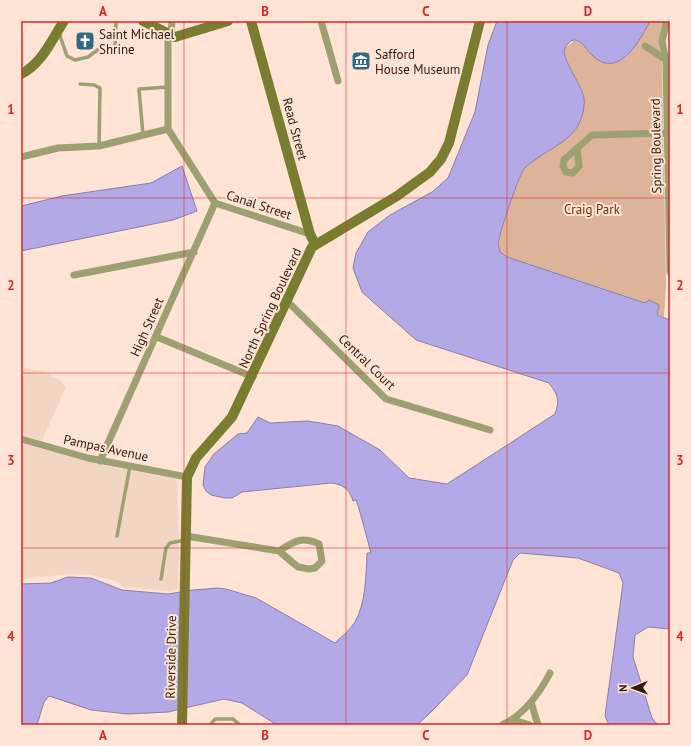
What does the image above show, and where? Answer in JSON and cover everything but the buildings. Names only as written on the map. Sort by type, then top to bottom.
[{"type":"street","points":[[21,74],[32,68],[64,21]]},
{"type":"street","points":[[143,21],[169,35],[178,37],[228,21]]},
{"type":"street","points":[[21,157],[58,148],[99,146],[168,128],[169,35],[172,21]]},
{"type":"street","name":"Read Street","points":[[251,21],[310,234],[315,244]]},
{"type":"street","points":[[321,21],[338,81]]},
{"type":"street","name":"North Spring Boulevard","points":[[185,589],[187,477],[196,458],[232,417],[315,244],[398,196],[430,172],[441,159],[449,143],[480,21]]},
{"type":"street","name":"Spring Boulevard","points":[[667,21],[662,41],[668,62],[667,133],[669,168],[670,272]]},
{"type":"street","points":[[645,46],[668,62]]},
{"type":"street","name":"Canal Street","points":[[168,128],[215,203],[310,234]]},
{"type":"street","points":[[577,148],[592,135],[667,133]]},
{"type":"street","name":"High Street","points":[[100,460],[215,203]]},
{"type":"street","points":[[74,275],[194,252]]},
{"type":"street","name":"Central Court","points":[[287,301],[386,399],[490,430]]},
{"type":"street","points":[[156,337],[252,377]]},
{"type":"street","name":"Pampas Avenue","points":[[21,439],[100,460],[187,477]]},
{"type":"street","points":[[186,538],[279,551],[298,567],[309,569],[315,568],[322,561],[319,544],[310,540],[300,539],[279,551]]},
{"type":"street","name":"Riverside Drive","points":[[182,725],[185,589]]},
{"type":"street","points":[[505,724],[531,702],[550,673]]},
{"type":"street","points":[[531,702],[538,725]]},
{"type":"street","points":[[505,724],[517,721],[530,725]]},
{"type":"lane","points":[[58,31],[66,55],[75,60],[88,57],[98,49],[115,48],[116,21]]},
{"type":"lane","points":[[80,84],[94,85],[100,88],[99,146]]},
{"type":"lane","points":[[143,135],[139,89],[168,87]]},
{"type":"lane","points":[[117,536],[130,466]]},
{"type":"lane","points":[[161,579],[166,548],[170,543],[186,538]]},
{"type":"lane","points":[[210,725],[215,719],[233,718],[240,725]]},
{"type":"shaded area","points":[[497,21],[650,21],[634,48],[618,61],[610,63],[601,61],[591,54],[582,44],[575,40],[570,42],[565,48],[564,52],[568,64],[584,98],[581,119],[577,127],[564,141],[539,157],[524,169],[510,205],[498,244],[500,252],[507,257],[645,303],[649,300],[659,305],[657,315],[670,320],[670,629],[648,627],[635,635],[633,657],[652,718],[658,725],[609,725],[605,716],[623,583],[619,573],[578,558],[520,553],[513,560],[467,675],[417,725],[277,725],[242,703],[224,699],[168,712],[128,714],[91,710],[49,696],[44,702],[37,725],[21,725],[21,584],[51,583],[68,577],[91,578],[122,590],[168,594],[218,588],[256,598],[335,643],[353,625],[359,614],[363,597],[366,580],[367,553],[371,553],[356,500],[353,501],[345,488],[331,483],[242,492],[232,498],[225,498],[211,495],[206,491],[203,485],[205,467],[214,454],[238,434],[247,433],[258,417],[270,423],[308,421],[338,426],[380,450],[409,478],[447,484],[555,414],[558,401],[549,383],[416,340],[362,292],[353,268],[356,253],[368,232],[390,215],[432,192],[448,178],[475,112],[488,45]]},
{"type":"shaded area","points":[[182,166],[197,211],[173,220],[21,251],[21,206],[62,196],[151,183]]},
{"type":"shaded area","points":[[21,368],[42,371],[61,381],[66,387],[42,441],[21,435]]},
{"type":"shaded area","points":[[21,443],[102,465],[177,479],[179,542],[178,589],[169,591],[123,587],[119,582],[91,575],[69,574],[21,579]]},
{"type":"green space","name":"Craig Park","points":[[650,21],[664,21],[659,46],[662,64],[666,286],[664,317],[657,314],[646,303],[504,256],[500,252],[498,244],[510,205],[524,169],[571,134],[581,119],[584,108],[584,98],[568,64],[564,52],[565,48],[575,40],[582,44],[595,57],[614,63],[631,51]]},
{"type":"place","name":"Saint Michael Shrine","points":[[85,41]]},
{"type":"place","name":"Safford House Museum","points":[[361,61]]}]
